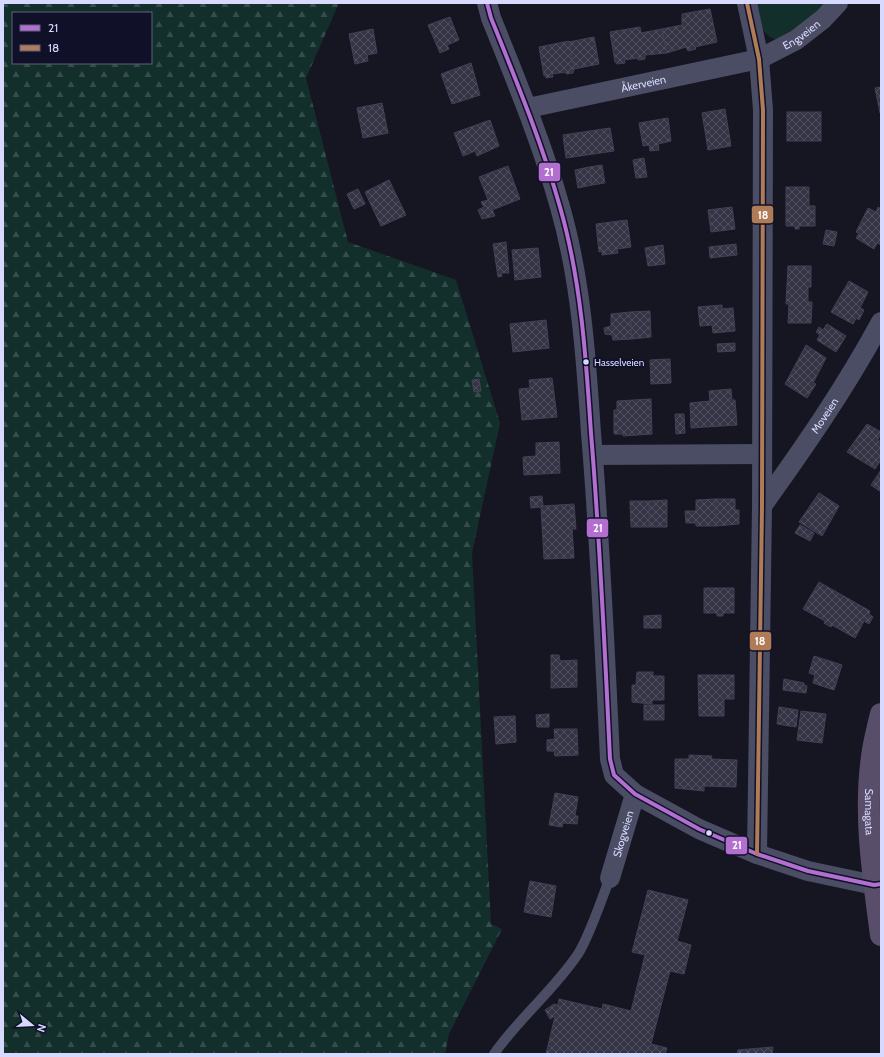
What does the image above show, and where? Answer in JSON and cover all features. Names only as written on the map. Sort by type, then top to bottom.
[{"type":"highway","name":"Samagata","points":[[881,714],[873,750],[869,794],[878,884],[881,935]]},
{"type":"street","points":[[487,3],[491,18],[528,108],[560,208],[576,283],[586,363],[593,455],[610,759],[614,776],[635,794],[699,829],[757,854],[808,871],[878,884]]},
{"type":"street","points":[[747,3],[759,59],[763,110],[762,506],[757,854]]},
{"type":"street","name":"Engveien","points":[[759,59],[796,40],[823,18],[838,3]]},
{"type":"street","name":"Åkerveien","points":[[528,108],[759,59]]},
{"type":"street","name":"Moveien","points":[[762,506],[815,433],[864,353],[881,322]]},
{"type":"street","points":[[593,455],[762,454]]},
{"type":"street","name":"Skogveien","points":[[610,878],[635,794]]},
{"type":"lane","name":"Skogveien","points":[[494,1054],[512,1029],[557,982],[579,952],[610,878]]},
{"type":"green space","points":[[3,3],[339,3],[306,78],[348,242],[456,280],[500,423],[472,553],[491,924],[502,929],[449,1034],[445,1054],[3,1054]]},
{"type":"green space","points":[[756,3],[827,3],[804,23],[777,40],[767,34],[761,26]]},
{"type":"building","points":[[710,9],[717,42],[695,47],[696,49],[688,51],[686,47],[667,53],[662,29],[682,25],[682,14]]},
{"type":"building","points":[[450,17],[459,40],[447,45],[449,49],[440,53],[428,25]]},
{"type":"building","points":[[640,27],[641,33],[662,29],[667,53],[645,55],[645,59],[638,60],[638,58],[624,60],[625,63],[617,64],[615,62],[610,32]]},
{"type":"building","points":[[373,29],[377,53],[367,55],[368,61],[355,64],[349,34]]},
{"type":"building","points":[[594,37],[599,64],[574,69],[569,42]]},
{"type":"building","points":[[569,41],[574,69],[573,73],[566,74],[566,72],[552,74],[553,77],[546,78],[546,75],[544,76],[539,47]]},
{"type":"building","points":[[471,63],[480,95],[452,104],[441,74]]},
{"type":"building","points":[[881,87],[881,113],[880,113],[875,88]]},
{"type":"building","points":[[382,103],[388,133],[363,138],[357,108]]},
{"type":"building","points":[[725,109],[731,146],[708,150],[702,113]]},
{"type":"building","points":[[787,112],[821,112],[821,141],[787,141]]},
{"type":"building","points":[[668,118],[671,141],[658,144],[659,150],[650,151],[649,145],[643,146],[639,123]]},
{"type":"building","points":[[490,120],[499,146],[477,156],[475,151],[463,156],[454,133]]},
{"type":"building","points":[[610,128],[614,151],[566,158],[563,135]]},
{"type":"building","points":[[644,158],[647,177],[636,178],[633,160]]},
{"type":"building","points":[[602,165],[605,183],[592,185],[589,167]]},
{"type":"building","points":[[508,166],[520,199],[492,210],[479,177]]},
{"type":"building","points":[[589,167],[592,185],[578,188],[575,170]]},
{"type":"building","points":[[389,180],[406,215],[381,226],[365,192]]},
{"type":"building","points":[[786,187],[809,187],[809,206],[815,206],[815,226],[799,226],[799,229],[795,229],[795,226],[786,226]]},
{"type":"building","points":[[358,189],[365,204],[354,209],[347,194]]},
{"type":"building","points":[[488,200],[495,216],[482,219],[478,210],[484,207],[481,202]]},
{"type":"building","points":[[732,207],[735,229],[711,232],[708,210]]},
{"type":"building","points":[[878,207],[881,209],[881,245],[877,243],[874,249],[856,238],[859,233],[856,232],[868,208],[876,212]]},
{"type":"building","points":[[627,220],[631,247],[617,249],[618,253],[602,255],[602,251],[599,252],[596,224]]},
{"type":"building","points":[[826,230],[837,232],[834,246],[823,244]]},
{"type":"building","points":[[506,242],[509,273],[501,273],[502,276],[498,277],[493,244]]},
{"type":"building","points":[[736,244],[737,255],[710,258],[709,247]]},
{"type":"building","points":[[663,245],[665,264],[648,266],[645,248]]},
{"type":"building","points":[[538,248],[541,277],[515,280],[512,250]]},
{"type":"building","points":[[788,266],[811,266],[811,287],[808,287],[808,302],[812,302],[811,323],[788,323],[789,304],[786,304]]},
{"type":"building","points":[[849,281],[868,292],[860,308],[864,310],[859,320],[856,318],[853,324],[831,312]]},
{"type":"building","points":[[722,305],[722,309],[733,308],[735,331],[713,333],[712,325],[700,326],[698,307]]},
{"type":"building","points":[[650,311],[651,337],[632,339],[630,312]]},
{"type":"building","points":[[630,312],[632,339],[613,340],[612,335],[605,334],[604,328],[611,326],[611,314]]},
{"type":"building","points":[[546,320],[549,348],[513,352],[510,324]]},
{"type":"building","points":[[827,324],[846,336],[836,352],[817,340],[820,335],[816,332],[819,327],[823,330]]},
{"type":"building","points":[[735,343],[735,351],[718,352],[717,344]]},
{"type":"building","points":[[806,345],[826,358],[813,383],[816,384],[807,398],[785,384]]},
{"type":"building","points":[[670,359],[671,383],[651,384],[650,360]]},
{"type":"building","points":[[552,378],[557,417],[522,420],[519,389],[530,388],[529,380]]},
{"type":"building","points":[[479,379],[481,391],[474,392],[472,380]]},
{"type":"building","points":[[731,389],[732,400],[735,400],[737,425],[691,428],[690,403],[710,401],[709,391]]},
{"type":"building","points":[[651,399],[652,434],[623,436],[623,434],[614,434],[614,410],[617,410],[617,401]]},
{"type":"building","points":[[675,414],[684,414],[685,433],[676,434]]},
{"type":"building","points":[[867,424],[881,432],[878,440],[881,442],[881,460],[875,469],[847,452]]},
{"type":"building","points":[[559,442],[560,473],[524,475],[523,457],[536,456],[536,443]]},
{"type":"building","points":[[881,470],[881,492],[871,485]]},
{"type":"building","points":[[819,493],[839,506],[822,536],[799,522]]},
{"type":"building","points":[[542,496],[543,506],[574,504],[576,529],[572,529],[574,558],[544,559],[541,507],[531,508],[530,497]]},
{"type":"building","points":[[715,499],[716,526],[696,526],[696,523],[686,523],[685,511],[696,511],[696,500]]},
{"type":"building","points":[[715,499],[735,499],[735,510],[739,510],[739,524],[716,526]]},
{"type":"building","points":[[667,500],[667,527],[649,527],[649,501]]},
{"type":"building","points":[[630,501],[649,501],[649,527],[631,527]]},
{"type":"building","points":[[800,525],[814,533],[810,541],[795,533]]},
{"type":"building","points":[[819,582],[870,611],[869,614],[873,617],[869,624],[864,621],[855,638],[832,625],[831,627],[824,623],[825,621],[803,609]]},
{"type":"building","points":[[704,588],[734,588],[734,613],[723,613],[723,616],[717,616],[717,613],[704,613]]},
{"type":"building","points":[[661,615],[661,628],[644,628],[644,616]]},
{"type":"building","points":[[551,655],[559,655],[560,661],[577,660],[577,687],[551,688]]},
{"type":"building","points":[[814,656],[842,665],[834,690],[813,683],[815,675],[809,673]]},
{"type":"building","points":[[637,672],[653,672],[653,676],[664,676],[664,700],[652,700],[652,704],[632,702],[632,685],[636,685]]},
{"type":"building","points":[[698,675],[734,675],[734,699],[724,699],[724,716],[699,716]]},
{"type":"building","points":[[784,679],[804,683],[804,685],[807,686],[806,693],[783,690]]},
{"type":"building","points":[[644,705],[664,705],[664,720],[644,720]]},
{"type":"building","points":[[779,707],[798,710],[796,727],[777,724]]},
{"type":"building","points":[[801,711],[826,714],[822,743],[797,740]]},
{"type":"building","points":[[549,714],[549,727],[537,727],[536,715]]},
{"type":"building","points":[[515,716],[516,742],[496,744],[494,717]]},
{"type":"building","points":[[554,729],[577,729],[578,755],[555,756],[554,751],[547,751],[547,740],[555,739]]},
{"type":"building","points":[[689,755],[712,756],[711,759],[737,760],[736,787],[704,786],[704,791],[675,788],[675,759],[689,759]]},
{"type":"building","points":[[555,793],[578,797],[575,816],[578,816],[577,824],[563,823],[562,827],[549,825]]},
{"type":"building","points":[[530,881],[556,886],[551,917],[524,912]]},
{"type":"building","points":[[648,890],[688,900],[677,941],[691,945],[684,974],[670,971],[651,1044],[667,1048],[665,1054],[546,1054],[555,1016],[550,1019],[545,1010],[554,1004],[558,1005],[559,999],[602,1009],[603,1004],[631,1011],[645,955],[632,952]]},
{"type":"building","points":[[773,1047],[772,1054],[737,1054],[738,1050]]},
{"type":"transit line","name":"21","points":[[487,3],[491,18],[528,112],[553,183],[567,235],[578,291],[587,376],[600,555],[610,759],[614,775],[635,794],[699,829],[757,854],[808,871],[874,885],[881,884]]},
{"type":"transit line","name":"18","points":[[747,3],[759,59],[763,110],[762,506],[757,854]]},
{"type":"place","name":"Hasselveien","points":[[586,362]]}]
